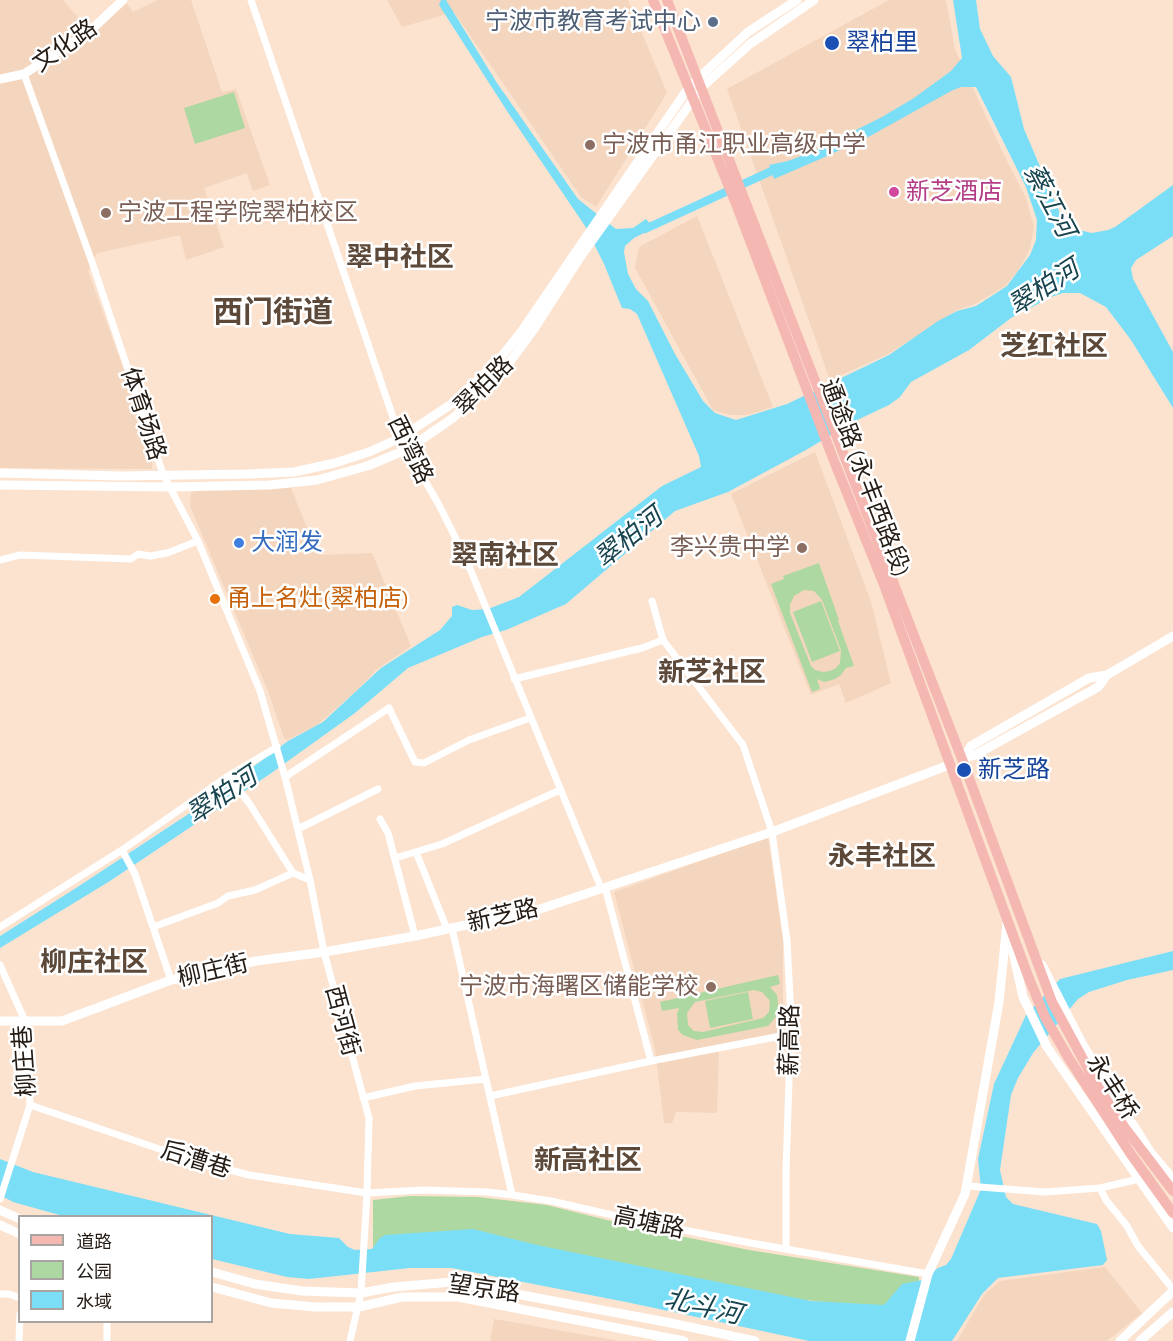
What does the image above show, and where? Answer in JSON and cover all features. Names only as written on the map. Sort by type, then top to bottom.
[{"type":"main road","name":"文化路","points":[[0,79],[24,74],[89,32],[123,0]]},
{"type":"main road","name":"通途路 (永丰西路段)","points":[[653,0],[691,92],[727,168],[813,390],[834,461],[884,585],[1028,976]]},
{"type":"main road","name":"通途路 (永丰西路段)","points":[[667,0],[700,82],[727,168]]},
{"type":"main road","name":"翠柏路","points":[[0,473],[121,476],[294,472],[335,464],[400,438],[450,405],[497,362],[577,256],[691,92],[748,32],[797,0]]},
{"type":"main road","name":"翠柏路","points":[[700,82],[814,0]]},
{"type":"main road","name":"翠柏路","points":[[0,485],[170,487],[270,485],[317,480],[367,466],[406,450],[453,418],[503,371],[534,329],[577,256]]},
{"type":"main road","name":"通途路 (永丰西路段)","points":[[813,390],[841,448],[962,759],[1039,970]]},
{"type":"main road","points":[[962,759],[985,750],[1098,687],[1107,675],[1173,636]]},
{"type":"main road","name":"新芝路","points":[[324,952],[415,936],[540,909],[772,832],[949,765]]},
{"type":"main road","points":[[1007,923],[1017,977],[1028,1008],[1047,1047],[1173,1228]]},
{"type":"main road","points":[[910,1341],[928,1274],[967,1186],[999,1002],[1007,923]]},
{"type":"main road","points":[[1032,947],[1068,1019],[1151,1153],[1173,1179]]},
{"type":"main road","name":"柳庄街","points":[[0,1021],[62,1021],[171,980],[256,961],[324,952]]},
{"type":"main road","name":"永丰桥","points":[[1039,970],[1052,1002],[1098,1087],[1125,1128],[1173,1191]]},
{"type":"main road","name":"永丰桥","points":[[1028,976],[1046,1017],[1068,1057],[1130,1153],[1173,1213]]},
{"type":"main road","points":[[0,1210],[18,1219]]},
{"type":"main road","points":[[0,1225],[18,1233]]},
{"type":"main road","name":"望京路","points":[[213,1272],[255,1284],[303,1291],[361,1293],[394,1287],[452,1282],[755,1341]]},
{"type":"main road","name":"望京路","points":[[213,1287],[271,1303],[315,1307],[358,1307],[402,1297],[458,1296],[684,1341]]},
{"type":"main road","points":[[1120,1341],[1173,1290]]},
{"type":"main road","points":[[1140,1341],[1173,1312]]},
{"type":"street","name":"西湾路","points":[[251,0],[400,438],[451,529],[487,606],[530,718],[603,888],[651,1061]]},
{"type":"street","name":"体育场路","points":[[24,74],[92,262],[163,474],[198,541],[260,691],[285,777]]},
{"type":"street","points":[[0,560],[20,555],[131,559],[138,554],[150,556],[167,553],[198,541]]},
{"type":"street","points":[[514,679],[642,648],[663,640],[652,601]]},
{"type":"street","name":"薪高路","points":[[663,640],[743,745],[772,832],[788,941],[791,1034],[786,1249]]},
{"type":"street","points":[[285,777],[388,708],[415,762],[424,763],[469,740],[530,718]]},
{"type":"street","points":[[0,927],[122,851],[277,747]]},
{"type":"street","name":"西河街","points":[[285,777],[310,880],[324,952],[369,1118],[361,1293]]},
{"type":"street","points":[[231,779],[249,803],[293,873],[310,880]]},
{"type":"street","points":[[298,829],[378,789]]},
{"type":"street","points":[[395,858],[442,844],[560,790]]},
{"type":"street","points":[[380,819],[388,833],[415,936]]},
{"type":"street","points":[[122,851],[135,874],[171,980]]},
{"type":"street","points":[[416,852],[450,928],[512,1195]]},
{"type":"street","points":[[153,927],[218,903],[228,896],[255,890],[293,873]]},
{"type":"street","name":"柳庄巷","points":[[0,965],[25,1021],[30,1106],[0,1199]]},
{"type":"street","points":[[490,1096],[791,1034]]},
{"type":"street","points":[[363,1098],[415,1086],[486,1079]]},
{"type":"street","name":"后漕巷","points":[[30,1106],[189,1159],[239,1173],[367,1193]]},
{"type":"street","points":[[967,1186],[1045,1192],[1100,1188],[1139,1179]]},
{"type":"street","points":[[1100,1188],[1138,1246],[1173,1290]]},
{"type":"street","name":"高塘路","points":[[367,1193],[424,1190],[512,1195],[551,1201],[643,1222],[928,1274]]},
{"type":"street","points":[[350,1341],[361,1293]]},
{"type":"street","points":[[0,1294],[18,1297]]},
{"type":"street","points":[[19,1341],[20,1323]]},
{"type":"street","points":[[107,1323],[107,1341]]},
{"type":"shaded area","name":"宁波工程学院翠柏校区","points":[[0,0],[63,0],[91,33],[126,2],[133,12],[158,0],[191,0],[222,92],[236,89],[270,185],[253,191],[247,173],[204,188],[224,247],[186,260],[180,235],[97,253],[88,271],[130,387],[152,457],[152,469],[0,468]]},
{"type":"shaded area","name":"宁波市甬江职业高级中学","points":[[387,0],[628,0],[667,93],[596,207],[581,197],[454,12],[402,27]]},
{"type":"shaded area","name":"新芝酒店","points":[[889,0],[946,0],[955,49],[1026,198],[1034,227],[1030,248],[1017,272],[1005,286],[975,304],[957,310],[890,353],[830,380],[727,89]]},
{"type":"shaded area","points":[[697,216],[773,407],[747,415],[730,415],[713,410],[635,268],[639,247]]},
{"type":"shaded area","name":"李兴贵中学","points":[[815,452],[871,602],[891,683],[846,703],[839,684],[811,695],[731,494]]},
{"type":"shaded area","points":[[291,488],[312,540],[324,555],[372,553],[411,646],[376,670],[317,725],[287,740],[284,738],[268,691],[190,506],[191,493],[197,490]]},
{"type":"shaded area","name":"宁波市海曙区储能学校","points":[[768,837],[783,941],[783,1034],[719,1048],[717,1113],[676,1112],[672,1123],[664,1123],[655,1049],[614,892]]},
{"type":"shaded area","points":[[1105,1267],[1142,1313],[1107,1341],[957,1341],[984,1295],[1000,1281]]},
{"type":"shaded area","points":[[494,1319],[620,1341],[490,1341]]},
{"type":"green space","points":[[234,92],[245,128],[195,144],[184,108]]},
{"type":"green space","points":[[819,563],[854,666],[846,668],[835,679],[824,682],[817,679],[820,689],[812,692],[771,584],[784,579],[783,576]],"holes":[[[804,590],[814,591],[822,600],[841,650],[840,663],[830,671],[815,670],[811,666],[790,613],[790,605],[794,596]]]},
{"type":"green space","points":[[821,601],[840,651],[812,662],[793,612]]},
{"type":"green space","points":[[778,975],[780,984],[770,987],[777,995],[779,1013],[768,1026],[697,1040],[683,1035],[678,1030],[679,1008],[662,1011],[660,1002]],"holes":[[[754,990],[762,992],[770,1001],[769,1012],[763,1018],[703,1032],[694,1031],[688,1025],[687,1013],[695,1002]]]},
{"type":"green space","points":[[748,992],[753,1019],[710,1028],[705,1001]]},
{"type":"green space","points":[[410,1196],[478,1197],[547,1205],[631,1226],[749,1250],[919,1277],[919,1283],[885,1308],[877,1308],[373,1252],[373,1200]]},
{"type":"water","points":[[441,0],[446,0],[497,83],[578,199],[616,229],[633,228],[646,219],[654,228],[634,238],[625,246],[628,274],[636,289],[648,301],[675,354],[703,401],[715,413],[736,420],[787,404],[889,355],[938,321],[957,311],[976,306],[1007,286],[1030,255],[1036,240],[1037,220],[1026,187],[976,87],[961,87],[951,91],[870,136],[774,179],[769,165],[788,161],[814,151],[882,117],[914,98],[951,71],[962,58],[953,0],[976,0],[980,29],[993,56],[1011,77],[1024,129],[1066,224],[1074,229],[1092,233],[1108,230],[1173,185],[1173,236],[1136,260],[1131,268],[1133,279],[1173,352],[1173,408],[1131,340],[1106,307],[1080,293],[1063,293],[1051,297],[1011,318],[969,350],[911,382],[900,397],[889,405],[853,422],[728,492],[675,511],[566,604],[408,668],[355,713],[270,774],[110,881],[0,948],[0,936],[199,807],[288,741],[323,722],[381,668],[440,630],[452,616],[452,607],[457,605],[472,610],[488,609],[519,597],[662,486],[701,467],[699,456],[637,314],[630,309],[622,308],[585,226],[439,5]]},
{"type":"water","name":"北斗河","points":[[1173,951],[1173,970],[1127,980],[1089,992],[1078,999],[1033,1053],[1011,1095],[1000,1170],[1006,1197],[1013,1204],[1097,1224],[1101,1231],[1107,1260],[1103,1265],[998,1278],[982,1294],[952,1341],[809,1341],[451,1268],[410,1268],[309,1279],[287,1277],[213,1259],[213,1215],[290,1234],[339,1238],[355,1250],[372,1249],[385,1235],[473,1229],[537,1245],[811,1301],[884,1305],[902,1284],[923,1280],[938,1268],[946,1265],[951,1259],[981,1189],[978,1159],[994,1084],[1026,1015],[1060,979]]},
{"type":"water","points":[[0,1159],[33,1172],[211,1215],[59,1215],[13,1202],[0,1195]]},
{"type":"waterway","points":[[645,229],[778,168]]},
{"type":"place","name":"宁波市教育考试中心","points":[[713,22]]},
{"type":"place","name":"翠柏里","points":[[832,43]]},
{"type":"place","name":"宁波市甬江职业高级中学","points":[[590,145]]},
{"type":"place","name":"新芝酒店","points":[[894,192]]},
{"type":"place","name":"宁波工程学院翠柏校区","points":[[106,213]]},
{"type":"place","name":"大润发","points":[[239,543]]},
{"type":"place","name":"李兴贵中学","points":[[802,548]]},
{"type":"place","name":"甬上名灶(翠柏店)","points":[[215,599]]},
{"type":"place","name":"新芝路","points":[[964,770]]},
{"type":"place","name":"宁波市海曙区储能学校","points":[[711,987]]},
{"type":"district","name":"翠中社区","points":[[400,258]]},
{"type":"district","name":"西门街道","points":[[273,313]]},
{"type":"district","name":"芝红社区","points":[[1054,347]]},
{"type":"district","name":"翠南社区","points":[[505,556]]},
{"type":"district","name":"新芝社区","points":[[712,673]]},
{"type":"district","name":"永丰社区","points":[[882,857]]},
{"type":"district","name":"柳庄社区","points":[[94,963]]},
{"type":"district","name":"新高社区","points":[[588,1161]]},
{"type":"water label","name":"蔡江河","points":[[1049,201]]},
{"type":"water label","name":"翠柏河","points":[[1044,288]]},
{"type":"water label","name":"翠柏河","points":[[629,538]]},
{"type":"water label","name":"翠柏河","points":[[222,796]]}]
